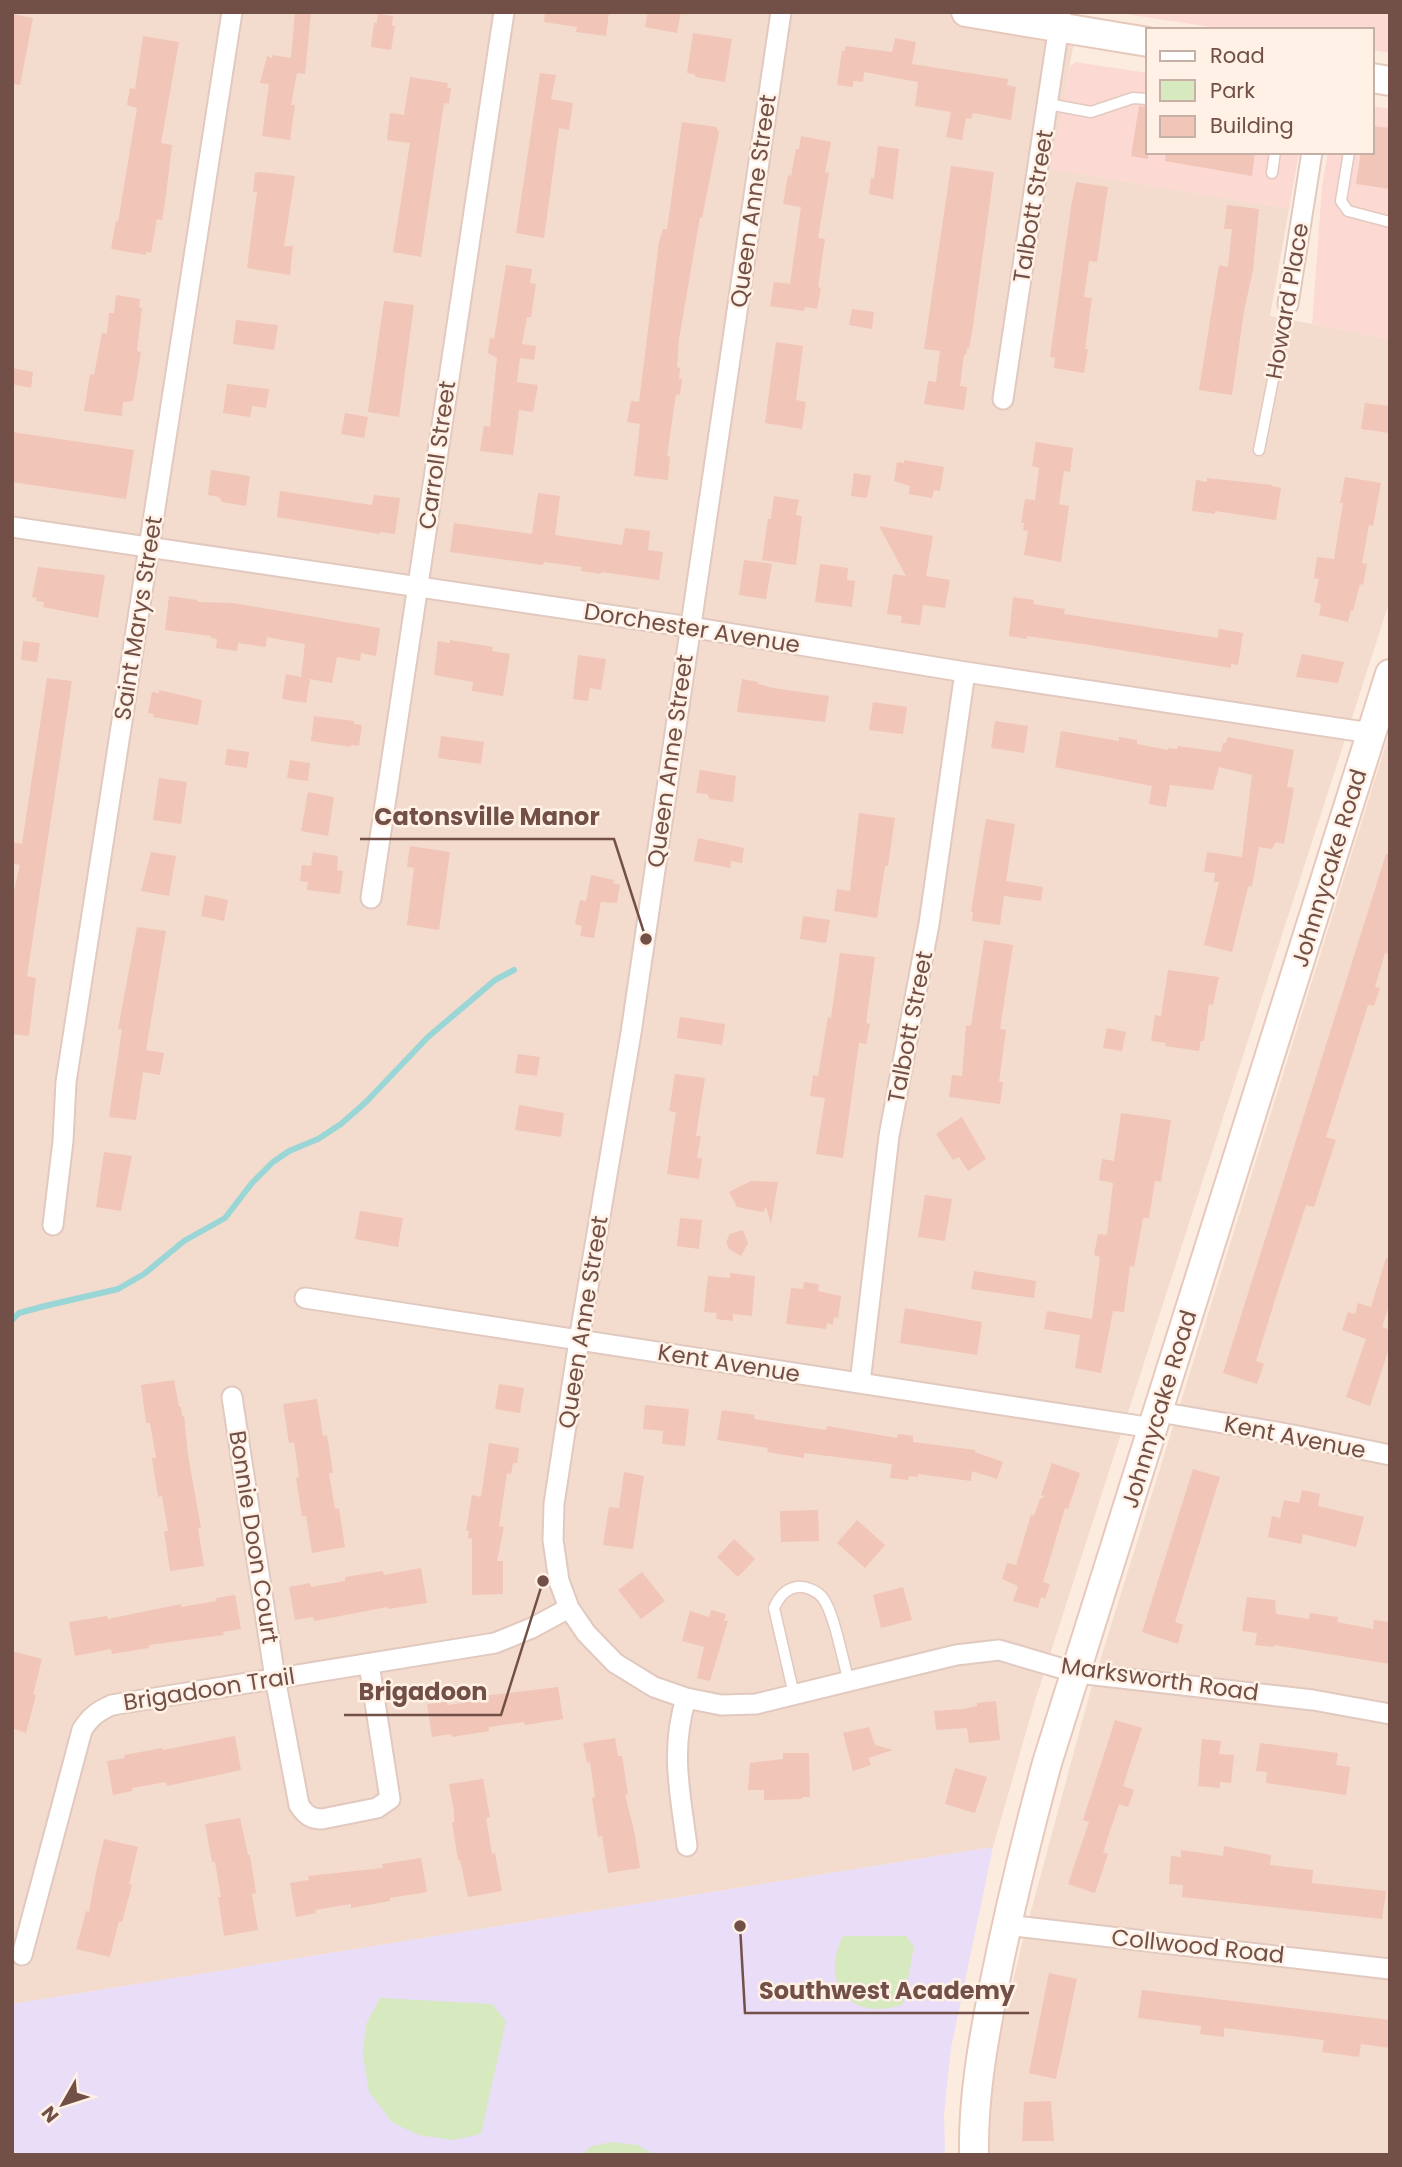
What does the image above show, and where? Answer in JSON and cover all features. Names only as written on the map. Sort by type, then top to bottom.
[{"type":"main road","points":[[967,12],[1060,20],[1146,42]]},
{"type":"main road","name":"Johnnycake Road","points":[[974,2155],[974,2112],[980,2058],[1006,1925],[1044,1776],[1390,674]]},
{"type":"street","name":"Saint Marys Street","points":[[53,1225],[63,1141],[66,1082],[232,12]]},
{"type":"street","name":"Carroll Street","points":[[371,898],[419,587],[441,420],[505,12]]},
{"type":"street","name":"Queen Anne Street","points":[[686,1698],[654,1687],[615,1663],[586,1633],[569,1608],[559,1581],[553,1540],[554,1504],[631,1033],[781,12]]},
{"type":"street","name":"Talbott Street","points":[[1003,399],[1060,20]]},
{"type":"street","name":"Howard Place","points":[[1288,304],[1311,154]]},
{"type":"street","name":"Dorchester Avenue","points":[[12,527],[690,627],[965,672],[1371,733]]},
{"type":"street","name":"Talbott Street","points":[[860,1383],[889,1136],[929,924],[965,672]]},
{"type":"street","name":"Kent Avenue","points":[[305,1298],[860,1383],[1288,1434],[1390,1455]]},
{"type":"street","name":"Bonnie Doon Court","points":[[232,1397],[275,1678],[299,1805],[305,1814],[313,1819],[377,1808],[390,1799],[369,1664]]},
{"type":"street","name":"Brigadoon Trail","points":[[22,1955],[82,1730],[89,1719],[112,1705],[495,1643],[532,1628],[569,1608]]},
{"type":"street","name":"Marksworth Road","points":[[686,1698],[721,1705],[756,1704],[956,1655],[999,1650],[1077,1673],[1313,1700],[1390,1714]]},
{"type":"street","points":[[686,1698],[678,1724],[676,1747],[687,1846]]},
{"type":"street","name":"Collwood Road","points":[[1006,1925],[1390,1969]]},
{"type":"lane","points":[[1048,104],[1091,112],[1133,98],[1146,99]]},
{"type":"lane","points":[[1272,173],[1275,154]]},
{"type":"lane","points":[[1349,154],[1341,201],[1348,211],[1390,222]]},
{"type":"lane","name":"Howard Place","points":[[1259,450],[1288,304]]},
{"type":"lane","points":[[794,1696],[774,1608],[785,1592],[799,1587],[811,1589],[822,1597],[849,1682]]},
{"type":"shaded area","points":[[12,12],[1079,12],[1052,169],[1289,209],[1270,316],[1390,339],[1390,600],[1034,1704],[993,1847],[12,2004]]},
{"type":"shaded area","points":[[1113,12],[1390,12],[1390,53],[1374,50],[1374,28],[1217,28]]},
{"type":"shaded area","points":[[1075,62],[1146,73],[1146,154],[1299,154],[1289,209],[1051,169],[1070,66]]},
{"type":"shaded area","points":[[1374,106],[1390,109],[1390,339],[1312,324],[1322,187],[1328,154],[1374,154]]},
{"type":"shaded area","points":[[1390,731],[1390,2155],[988,2155],[989,2081],[1021,1948],[1089,1696]]},
{"type":"shaded area","points":[[993,1847],[951,2048],[944,2114],[945,2155],[12,2155],[12,2004]]},
{"type":"green space","points":[[843,1936],[906,1936],[914,1947],[903,2004],[885,2009],[869,2008],[856,2004],[845,1996],[838,1984],[835,1970]]},
{"type":"green space","points":[[380,1998],[492,2004],[506,2021],[481,2134],[453,2140],[418,2135],[392,2122],[369,2092],[363,2055],[366,2024]]},
{"type":"green space","points":[[612,2142],[638,2145],[654,2155],[581,2155],[592,2146]]},
{"type":"building","points":[[295,12],[311,12],[305,74],[297,73],[291,105],[295,105],[290,140],[262,136],[269,84],[260,83],[267,56],[291,58]]},
{"type":"building","points":[[545,12],[609,12],[606,36],[576,32],[577,27],[544,22]]},
{"type":"building","points":[[648,12],[681,12],[677,33],[645,27]]},
{"type":"building","points":[[12,14],[33,18],[20,85],[12,84]]},
{"type":"building","points":[[378,14],[393,16],[392,26],[395,26],[391,50],[371,47]]},
{"type":"building","points":[[693,33],[732,39],[725,82],[687,73]]},
{"type":"building","points":[[143,36],[179,42],[161,143],[172,145],[166,195],[162,220],[157,219],[151,253],[146,252],[146,255],[111,249],[137,108],[127,105],[130,88],[135,89]]},
{"type":"building","points":[[895,38],[916,42],[912,64],[1008,79],[1007,85],[1016,87],[1011,120],[973,113],[971,119],[966,118],[962,140],[946,137],[951,112],[915,106],[918,82],[864,72],[863,82],[853,81],[853,87],[837,85],[845,46],[892,52]]},
{"type":"building","points":[[540,73],[556,75],[551,99],[573,103],[569,130],[559,128],[544,238],[516,233]]},
{"type":"building","points":[[410,77],[448,83],[447,88],[451,88],[449,104],[444,103],[421,257],[393,252],[410,143],[387,140],[390,113],[404,115]]},
{"type":"building","points":[[1139,106],[1146,107],[1148,159],[1131,156]]},
{"type":"building","points":[[682,122],[716,127],[719,133],[702,218],[700,217],[679,339],[677,367],[680,368],[679,379],[682,379],[680,395],[676,394],[667,456],[670,456],[668,480],[634,476],[640,424],[627,422],[631,401],[639,402],[659,242],[663,229],[667,229]]},
{"type":"building","points":[[1374,126],[1390,128],[1390,189],[1356,184],[1361,154],[1374,154]]},
{"type":"building","points":[[801,136],[831,142],[825,172],[829,173],[818,238],[825,239],[818,287],[821,288],[817,309],[805,307],[804,311],[770,306],[774,282],[790,284],[801,207],[783,204],[788,175],[791,176]]},
{"type":"building","points":[[878,146],[899,149],[893,199],[869,194],[871,178],[874,179]]},
{"type":"building","points":[[1166,154],[1255,154],[1252,176],[1165,161]]},
{"type":"building","points":[[951,166],[994,172],[973,326],[969,349],[967,348],[964,355],[960,386],[967,387],[964,410],[924,404],[928,381],[936,382],[940,351],[924,349]]},
{"type":"building","points":[[255,173],[295,176],[284,246],[293,246],[290,275],[247,268],[257,192],[253,192]]},
{"type":"building","points":[[1076,182],[1108,187],[1097,262],[1089,261],[1084,297],[1092,298],[1084,373],[1054,368],[1055,358],[1050,357]]},
{"type":"building","points":[[1227,205],[1259,209],[1253,270],[1232,395],[1199,390],[1219,265],[1228,267],[1232,229],[1224,229]]},
{"type":"building","points":[[506,265],[532,269],[530,283],[536,284],[531,317],[527,317],[522,344],[536,346],[534,360],[520,358],[517,382],[538,385],[533,412],[519,410],[513,455],[480,451],[484,426],[490,427],[497,358],[488,353],[490,338],[494,339]]},
{"type":"building","points":[[116,295],[140,299],[139,307],[142,308],[137,351],[141,352],[133,401],[123,402],[122,416],[84,411],[90,374],[94,375],[102,333],[107,334],[109,313],[114,313]]},
{"type":"building","points":[[384,301],[414,305],[399,417],[368,412]]},
{"type":"building","points":[[852,309],[874,312],[872,329],[849,325]]},
{"type":"building","points":[[236,320],[278,325],[274,350],[233,344]]},
{"type":"building","points":[[776,342],[803,346],[796,400],[806,402],[802,429],[765,423]]},
{"type":"building","points":[[12,368],[33,372],[31,388],[12,384]]},
{"type":"building","points":[[227,384],[269,389],[266,408],[252,406],[250,417],[223,413]]},
{"type":"building","points":[[1365,403],[1390,406],[1390,433],[1361,429]]},
{"type":"building","points":[[345,413],[368,417],[364,438],[341,434]]},
{"type":"building","points":[[12,432],[134,450],[126,499],[12,482]]},
{"type":"building","points":[[1036,442],[1073,448],[1070,472],[1064,471],[1059,504],[1069,506],[1061,562],[1024,555],[1028,531],[1023,530],[1024,523],[1021,523],[1025,499],[1035,500],[1039,468],[1032,466]]},
{"type":"building","points":[[904,460],[944,467],[940,491],[934,490],[932,498],[909,494],[910,486],[894,481],[897,462],[904,463]]},
{"type":"building","points":[[211,470],[250,476],[246,506],[222,502],[219,497],[208,495]]},
{"type":"building","points":[[854,473],[871,476],[867,498],[851,496]]},
{"type":"building","points":[[1345,477],[1381,483],[1373,526],[1369,525],[1362,563],[1367,564],[1363,585],[1360,584],[1348,622],[1319,615],[1321,604],[1314,602],[1319,579],[1314,578],[1317,557],[1334,559]]},
{"type":"building","points":[[1207,478],[1281,488],[1276,520],[1215,511],[1215,514],[1192,511],[1196,480],[1207,482]]},
{"type":"building","points":[[280,491],[372,505],[374,495],[400,498],[395,534],[380,534],[277,517]]},
{"type":"building","points":[[538,493],[560,496],[555,535],[622,545],[625,528],[650,531],[648,550],[663,552],[659,580],[581,571],[582,567],[544,562],[543,565],[450,552],[454,523],[532,534]]},
{"type":"building","points":[[774,496],[799,500],[796,515],[802,516],[796,565],[762,560]]},
{"type":"building","points":[[879,526],[933,536],[926,576],[950,580],[945,608],[923,605],[920,625],[901,623],[902,616],[887,614],[893,574],[906,576]]},
{"type":"building","points":[[744,560],[772,564],[766,599],[739,595]]},
{"type":"building","points":[[820,564],[848,568],[847,580],[855,581],[852,607],[815,602]]},
{"type":"building","points":[[38,567],[105,575],[98,618],[43,607],[44,602],[36,601],[37,598],[32,597]]},
{"type":"building","points":[[169,596],[197,602],[233,603],[380,628],[376,656],[361,653],[360,661],[337,657],[332,683],[310,679],[306,703],[282,699],[286,674],[301,677],[305,644],[267,637],[266,647],[238,643],[237,651],[216,648],[217,639],[211,636],[165,630]]},
{"type":"building","points":[[1013,597],[1034,600],[1033,604],[1065,609],[1064,614],[1218,638],[1219,629],[1243,633],[1238,665],[1231,664],[1231,668],[1083,644],[1009,636]]},
{"type":"building","points":[[450,640],[493,647],[492,651],[510,654],[503,696],[472,691],[473,682],[434,675],[438,641],[450,643]]},
{"type":"building","points":[[23,641],[40,643],[37,662],[21,660]]},
{"type":"building","points":[[1302,654],[1344,662],[1338,683],[1296,677]]},
{"type":"building","points":[[578,655],[606,659],[601,690],[590,688],[588,701],[573,699]]},
{"type":"building","points":[[47,678],[72,681],[27,976],[36,978],[29,1036],[12,1034],[12,899],[20,865],[12,863],[12,842],[22,844]]},
{"type":"building","points":[[742,679],[773,688],[829,696],[825,722],[737,712]]},
{"type":"building","points":[[159,690],[202,700],[198,725],[153,717],[154,714],[148,713],[152,692],[159,693]]},
{"type":"building","points":[[873,702],[907,707],[903,734],[869,730]]},
{"type":"building","points":[[314,716],[354,721],[354,724],[362,725],[359,746],[311,741]]},
{"type":"building","points":[[995,721],[1028,726],[1024,753],[991,748]]},
{"type":"building","points":[[1061,731],[1119,741],[1119,737],[1137,740],[1137,744],[1168,750],[1177,749],[1178,746],[1221,752],[1228,737],[1294,750],[1287,787],[1294,788],[1284,844],[1276,842],[1272,849],[1259,847],[1252,886],[1248,887],[1232,952],[1204,945],[1219,882],[1214,882],[1215,873],[1204,872],[1207,852],[1242,857],[1252,775],[1219,767],[1213,790],[1170,785],[1166,807],[1149,804],[1152,786],[1055,767]]},
{"type":"building","points":[[441,736],[484,742],[481,764],[438,758]]},
{"type":"building","points":[[227,749],[249,752],[247,768],[225,765]]},
{"type":"building","points":[[290,760],[310,763],[308,781],[287,778]]},
{"type":"building","points":[[700,770],[736,776],[733,802],[710,799],[707,794],[696,793]]},
{"type":"building","points":[[159,778],[187,782],[181,824],[153,820]]},
{"type":"building","points":[[308,792],[334,797],[328,836],[301,831]]},
{"type":"building","points":[[859,813],[895,818],[877,918],[834,911],[837,889],[850,891]]},
{"type":"building","points":[[986,819],[1015,824],[1006,881],[1043,887],[1041,901],[1004,896],[1000,925],[972,921],[971,912]]},
{"type":"building","points":[[698,838],[744,848],[742,863],[731,861],[730,868],[694,861]]},
{"type":"building","points":[[410,846],[450,852],[439,930],[407,925],[414,868],[407,867]]},
{"type":"building","points":[[151,852],[176,856],[169,896],[141,891]]},
{"type":"building","points":[[313,852],[338,856],[337,870],[343,871],[340,894],[307,890],[308,882],[300,881],[302,865],[311,866]]},
{"type":"building","points":[[1386,854],[1390,854],[1390,954],[1385,953],[1375,987],[1380,988],[1374,1006],[1368,1005],[1326,1137],[1336,1140],[1314,1207],[1306,1205],[1256,1361],[1264,1364],[1257,1384],[1223,1373]]},
{"type":"building","points":[[591,875],[614,880],[613,883],[620,885],[617,903],[601,902],[594,938],[580,936],[582,926],[575,924],[580,900],[586,901]]},
{"type":"building","points":[[205,895],[228,900],[224,921],[201,916]]},
{"type":"building","points":[[803,916],[830,920],[826,943],[800,939]]},
{"type":"building","points":[[137,927],[166,931],[146,1050],[164,1053],[160,1075],[143,1072],[136,1120],[109,1117],[122,1029],[118,1029]]},
{"type":"building","points":[[984,940],[1013,945],[1000,1029],[1006,1030],[999,1082],[1003,1082],[1000,1104],[949,1097],[952,1075],[962,1076],[966,1025],[971,1026]]},
{"type":"building","points":[[840,953],[875,957],[866,1023],[870,1024],[866,1044],[859,1043],[843,1158],[816,1154],[825,1098],[810,1096],[813,1075],[818,1076],[828,1017],[831,1018]]},
{"type":"building","points":[[1168,970],[1219,977],[1213,1005],[1209,1004],[1204,1041],[1201,1041],[1199,1051],[1151,1041],[1155,1015],[1161,1016]]},
{"type":"building","points":[[680,1017],[725,1024],[722,1045],[677,1038]]},
{"type":"building","points":[[1107,1028],[1126,1032],[1122,1051],[1103,1048]]},
{"type":"building","points":[[518,1054],[540,1057],[537,1076],[515,1073]]},
{"type":"building","points":[[675,1074],[705,1078],[696,1136],[701,1136],[697,1158],[702,1158],[699,1179],[667,1174],[676,1112],[669,1111]]},
{"type":"building","points":[[519,1105],[564,1113],[561,1137],[515,1130]]},
{"type":"building","points":[[1121,1113],[1171,1120],[1161,1182],[1155,1181],[1149,1218],[1143,1218],[1134,1267],[1130,1266],[1124,1312],[1113,1311],[1101,1373],[1075,1368],[1080,1335],[1044,1329],[1047,1311],[1092,1319],[1100,1257],[1094,1255],[1098,1234],[1107,1235],[1113,1183],[1099,1180],[1102,1159],[1114,1161]]},
{"type":"building","points":[[962,1117],[986,1159],[968,1171],[959,1157],[953,1160],[936,1134]]},
{"type":"building","points":[[104,1152],[132,1156],[121,1211],[96,1207]]},
{"type":"building","points":[[751,1181],[778,1182],[771,1224],[766,1207],[763,1212],[737,1207],[729,1192]]},
{"type":"building","points":[[925,1195],[952,1199],[945,1241],[918,1237]]},
{"type":"building","points":[[360,1211],[403,1218],[398,1247],[355,1239]]},
{"type":"building","points":[[680,1218],[702,1220],[699,1249],[677,1246]]},
{"type":"building","points":[[743,1230],[748,1243],[741,1256],[729,1249],[726,1242],[730,1234]]},
{"type":"building","points":[[1386,1258],[1390,1259],[1390,1303],[1382,1327],[1390,1330],[1390,1345],[1370,1406],[1346,1397],[1366,1339],[1342,1330],[1348,1312],[1355,1314],[1358,1303],[1371,1307]]},
{"type":"building","points":[[974,1271],[1036,1281],[1034,1298],[971,1289]]},
{"type":"building","points":[[730,1273],[755,1276],[752,1316],[733,1314],[733,1321],[716,1319],[717,1313],[704,1312],[708,1276],[730,1278]]},
{"type":"building","points":[[804,1282],[819,1284],[818,1291],[841,1296],[838,1318],[834,1317],[833,1325],[827,1323],[826,1329],[786,1324],[791,1288],[803,1289]]},
{"type":"building","points":[[905,1308],[982,1322],[977,1355],[900,1343]]},
{"type":"building","points":[[174,1380],[179,1407],[184,1416],[204,1566],[170,1571],[164,1531],[168,1531],[162,1496],[158,1497],[152,1458],[156,1458],[150,1423],[146,1423],[141,1385]]},
{"type":"building","points":[[499,1384],[524,1388],[520,1413],[495,1409]]},
{"type":"building","points":[[317,1399],[323,1436],[327,1435],[333,1473],[329,1473],[335,1509],[339,1508],[345,1547],[312,1553],[306,1516],[302,1516],[294,1442],[289,1443],[283,1404]]},
{"type":"building","points":[[645,1405],[689,1409],[685,1446],[662,1444],[663,1431],[643,1429]]},
{"type":"building","points":[[722,1410],[755,1415],[754,1419],[826,1430],[827,1426],[897,1438],[898,1434],[913,1436],[913,1442],[975,1450],[1003,1462],[997,1479],[972,1471],[971,1481],[918,1474],[918,1477],[909,1476],[908,1480],[890,1478],[892,1464],[804,1453],[804,1458],[767,1452],[768,1448],[717,1440]]},
{"type":"building","points":[[489,1443],[519,1448],[517,1463],[513,1463],[511,1474],[507,1473],[499,1526],[504,1527],[497,1561],[503,1561],[503,1594],[472,1595],[472,1539],[468,1538],[469,1531],[466,1531],[472,1495],[481,1497]]},
{"type":"building","points":[[1052,1463],[1080,1473],[1068,1509],[1065,1508],[1043,1582],[1050,1584],[1045,1599],[1041,1597],[1038,1608],[1013,1601],[1018,1586],[1002,1579],[1007,1563],[1016,1565],[1031,1515],[1034,1516],[1040,1499],[1045,1496],[1041,1495]]},
{"type":"building","points":[[1193,1469],[1220,1477],[1175,1622],[1183,1625],[1178,1644],[1142,1632]]},
{"type":"building","points":[[624,1472],[644,1476],[633,1549],[603,1545],[609,1507],[619,1508]]},
{"type":"building","points":[[1302,1490],[1320,1494],[1318,1506],[1364,1517],[1356,1547],[1303,1534],[1301,1544],[1268,1537],[1272,1516],[1280,1518],[1284,1500],[1299,1503]]},
{"type":"building","points":[[818,1510],[819,1541],[781,1542],[780,1511]]},
{"type":"building","points":[[857,1520],[885,1545],[865,1568],[837,1543]]},
{"type":"building","points":[[734,1539],[755,1559],[738,1577],[717,1557]]},
{"type":"building","points":[[421,1568],[427,1603],[387,1607],[314,1621],[313,1617],[295,1620],[289,1587],[310,1583],[311,1587],[345,1581],[345,1577],[383,1571],[384,1575]]},
{"type":"building","points":[[642,1572],[665,1601],[641,1619],[618,1590]]},
{"type":"building","points":[[903,1587],[912,1620],[881,1628],[873,1595]]},
{"type":"building","points":[[235,1595],[241,1629],[223,1632],[224,1635],[149,1645],[149,1648],[112,1654],[111,1649],[75,1656],[69,1622],[107,1616],[108,1619],[181,1604],[181,1607],[217,1601],[216,1598]]},
{"type":"building","points":[[1247,1597],[1275,1600],[1276,1614],[1309,1619],[1310,1613],[1338,1617],[1337,1622],[1373,1629],[1374,1620],[1390,1622],[1390,1664],[1274,1645],[1255,1645],[1257,1633],[1242,1631]]},
{"type":"building","points":[[711,1610],[726,1614],[724,1621],[728,1621],[710,1681],[697,1678],[704,1647],[682,1641],[690,1611],[709,1617]]},
{"type":"building","points":[[12,1651],[42,1659],[26,1733],[12,1728]]},
{"type":"building","points":[[558,1687],[563,1719],[489,1727],[489,1731],[452,1737],[451,1734],[432,1737],[427,1704],[447,1702],[447,1705],[483,1700],[483,1696]]},
{"type":"building","points":[[996,1701],[1000,1740],[969,1743],[967,1728],[936,1730],[934,1711],[963,1709],[977,1706],[977,1703]]},
{"type":"building","points":[[1115,1720],[1142,1728],[1123,1786],[1134,1790],[1128,1807],[1119,1804],[1103,1852],[1108,1854],[1095,1893],[1068,1884],[1089,1822],[1083,1820]]},
{"type":"building","points":[[869,1727],[875,1745],[893,1750],[868,1758],[871,1765],[853,1771],[843,1733]]},
{"type":"building","points":[[235,1736],[241,1770],[167,1786],[166,1782],[132,1788],[132,1791],[113,1795],[107,1761],[125,1758],[124,1755]]},
{"type":"building","points":[[615,1738],[618,1756],[622,1756],[628,1794],[625,1795],[640,1868],[608,1873],[602,1836],[598,1837],[590,1762],[587,1763],[583,1743]]},
{"type":"building","points":[[1202,1739],[1221,1741],[1219,1754],[1234,1755],[1231,1783],[1220,1782],[1220,1788],[1198,1786]]},
{"type":"building","points":[[1260,1743],[1338,1753],[1336,1765],[1350,1767],[1346,1795],[1266,1783],[1267,1772],[1256,1771]]},
{"type":"building","points":[[783,1753],[809,1753],[810,1797],[764,1800],[764,1790],[748,1790],[750,1763],[783,1759]]},
{"type":"building","points":[[955,1768],[987,1777],[975,1813],[945,1804]]},
{"type":"building","points":[[483,1779],[490,1817],[486,1818],[492,1854],[495,1853],[502,1891],[468,1897],[458,1860],[449,1784]]},
{"type":"building","points":[[240,1818],[250,1855],[256,1893],[252,1894],[258,1930],[224,1936],[218,1897],[221,1897],[205,1824]]},
{"type":"building","points":[[104,1839],[138,1847],[129,1884],[132,1885],[110,1957],[76,1949],[86,1911],[89,1912]]},
{"type":"building","points":[[1224,1846],[1271,1855],[1270,1865],[1313,1870],[1312,1883],[1386,1891],[1382,1919],[1182,1897],[1183,1885],[1169,1884],[1171,1856],[1181,1857],[1181,1850],[1223,1856]]},
{"type":"building","points":[[421,1858],[427,1892],[351,1908],[351,1904],[315,1910],[316,1913],[296,1917],[290,1883],[309,1880],[308,1876],[383,1868],[382,1864]]},
{"type":"building","points":[[1049,1973],[1077,1979],[1056,2079],[1029,2073]]},
{"type":"building","points":[[1142,1990],[1390,2020],[1390,2048],[1361,2044],[1359,2057],[1322,2052],[1324,2040],[1224,2028],[1224,2037],[1200,2034],[1201,2026],[1138,2018]]},
{"type":"building","points":[[1051,2101],[1054,2141],[1022,2141],[1024,2102]]},
{"type":"waterway","points":[[12,1320],[19,1313],[118,1289],[144,1274],[184,1241],[225,1218],[252,1183],[273,1162],[341,1124],[366,1102],[428,1037],[495,980],[514,970]]},
{"type":"place","name":"Catonsville Manor","points":[[646,939]]},
{"type":"place","name":"Brigadoon","points":[[543,1581]]},
{"type":"place","name":"Southwest Academy","points":[[740,1926]]}]
